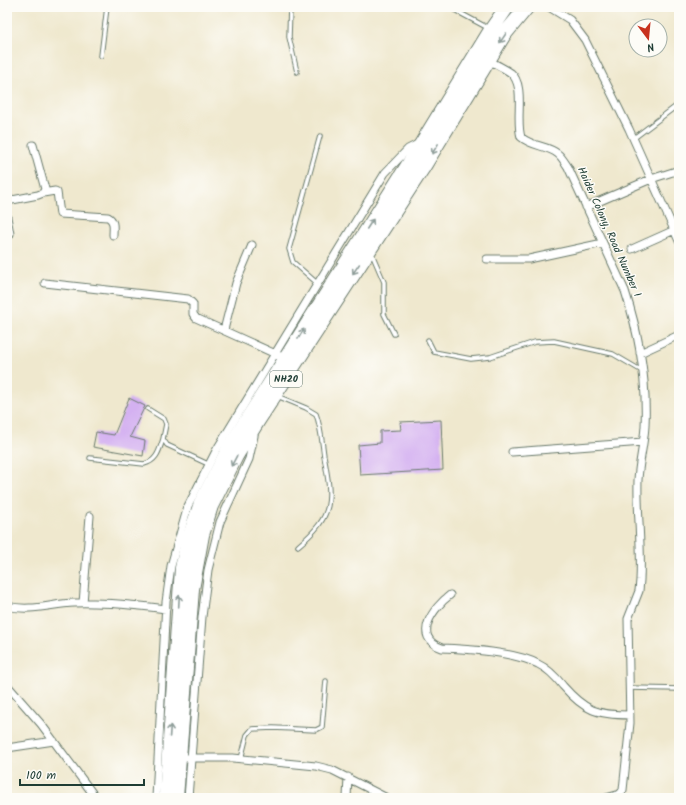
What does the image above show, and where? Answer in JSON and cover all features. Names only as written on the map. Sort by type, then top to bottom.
[{"type":"highway","name":"NH20","points":[[166,798],[179,592],[188,541],[201,503],[213,475],[251,411],[286,358],[491,30],[507,7]]},
{"type":"highway","name":"NH20","points":[[176,798],[186,757],[192,588],[202,535],[211,506],[236,456],[275,395],[286,358],[330,308],[422,169],[504,36],[527,7]]},
{"type":"street","points":[[549,7],[564,15],[581,34],[634,138],[651,179],[676,229],[679,241]]},
{"type":"street","name":"Haider Colony, Road Number 1","points":[[489,60],[510,73],[518,85],[518,121],[521,137],[525,141],[559,155],[568,167],[625,291],[631,310],[640,353],[645,406],[643,442],[638,480],[640,580],[639,591],[630,610],[628,629],[630,715],[622,796],[606,798]]},
{"type":"street","points":[[156,798],[166,609],[171,566],[179,533],[188,506],[208,464],[286,358],[317,283],[385,173],[408,149],[422,142]]},
{"type":"street","points":[[33,145],[44,183],[43,193]]},
{"type":"street","points":[[586,207],[651,179],[679,170]]},
{"type":"street","points":[[7,202],[55,191],[57,192],[60,214],[108,217],[114,223],[113,235]]},
{"type":"street","points":[[7,217],[10,234],[7,238]]},
{"type":"street","points":[[632,249],[676,229]]},
{"type":"street","points":[[487,259],[529,259],[603,243]]},
{"type":"street","points":[[224,330],[236,283],[252,245]]},
{"type":"street","points":[[46,282],[188,300],[193,304],[193,314],[196,318],[286,358]]},
{"type":"street","points":[[640,353],[679,335]]},
{"type":"street","points":[[512,452],[643,442]]},
{"type":"street","points":[[83,603],[90,516]]},
{"type":"street","points":[[450,595],[439,604],[427,625],[428,638],[436,646],[442,648],[485,651],[537,663],[553,674],[577,701],[590,709],[606,715],[630,715]]},
{"type":"street","points":[[7,606],[28,609],[108,602],[166,609]]},
{"type":"street","points":[[7,685],[30,710],[96,798]]},
{"type":"street","points":[[7,748],[54,741]]},
{"type":"street","points":[[188,798],[186,757],[241,759],[316,766],[332,770],[348,777],[387,798]]},
{"type":"street","points":[[346,798],[348,777]]},
{"type":"lane","points":[[101,56],[107,7]]},
{"type":"lane","points":[[290,7],[290,38],[297,72]]},
{"type":"lane","points":[[449,7],[491,30]]},
{"type":"lane","points":[[634,138],[679,104]]},
{"type":"lane","points":[[317,283],[293,262],[289,249],[320,136]]},
{"type":"lane","points":[[370,249],[384,282],[384,314],[394,334]]},
{"type":"lane","points":[[428,340],[434,352],[471,359],[490,357],[535,342],[554,341],[613,354],[642,371]]},
{"type":"lane","points":[[275,395],[306,408],[316,414],[331,491],[328,508],[322,522],[311,535],[298,546]]},
{"type":"lane","points":[[90,458],[144,464],[150,463],[157,455],[163,439],[166,424],[164,419],[148,409]]},
{"type":"lane","points":[[163,439],[167,445],[208,464]]},
{"type":"lane","points":[[241,759],[247,735],[252,729],[273,728],[316,730],[322,727],[326,681]]},
{"type":"lane","points":[[630,688],[679,689]]},
{"type":"building","points":[[129,398],[145,406],[130,437],[145,441],[143,456],[93,447],[96,432],[114,435]]},
{"type":"building","points":[[441,420],[443,470],[360,475],[358,445],[380,443],[380,431],[401,430],[400,422]]}]
